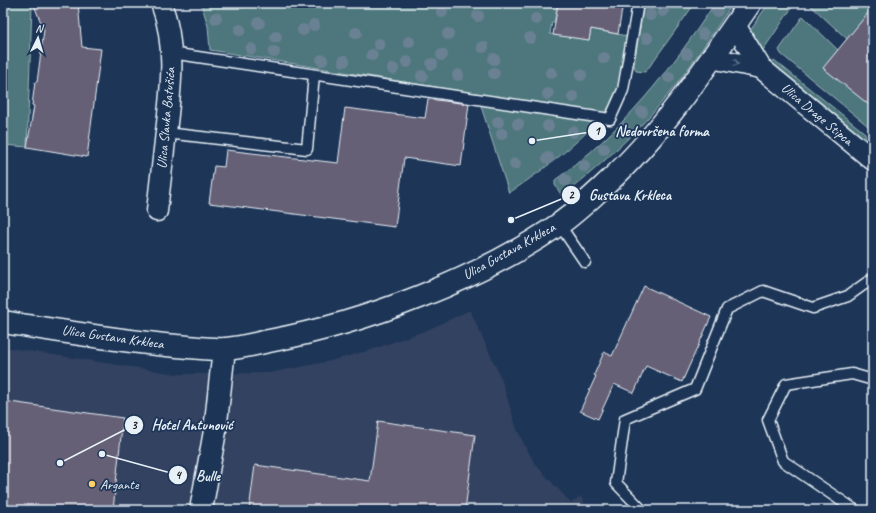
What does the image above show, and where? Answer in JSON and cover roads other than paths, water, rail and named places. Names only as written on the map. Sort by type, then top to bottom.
[{"type":"street","name":"Ulica Slavka Batušića","points":[[158,211],[171,85],[169,29],[161,3]]},
{"type":"street","name":"Ulica Gustava Krkleca","points":[[3,322],[142,343],[224,349],[292,337],[383,310],[490,264],[559,224],[605,185],[636,154],[664,121],[750,3]]},
{"type":"street","name":"Ulica Drage Stipca","points":[[735,25],[761,68],[873,160]]},
{"type":"street","name":"Ulica Drage Stipca","points":[[711,58],[761,68]]},
{"type":"street","points":[[201,510],[217,416],[224,349]]},
{"type":"lane","points":[[171,53],[610,119],[623,90],[638,3]]},
{"type":"lane","points":[[166,132],[307,149],[314,75]]},
{"type":"lane","points":[[559,224],[585,262]]},
{"type":"lane","points":[[642,510],[616,483],[625,419],[695,389],[727,309],[763,291],[813,308],[848,296],[873,278]]},
{"type":"lane","points":[[855,510],[782,461],[768,420],[786,384],[852,374],[873,380]]},
{"type":"place","name":"Nedovršena forma","points":[[532,141]]},
{"type":"place","name":"Gustava Krkleca","points":[[511,220]]},
{"type":"place","name":"Bulle","points":[[102,454]]},
{"type":"place","name":"Hotel Antunović","points":[[60,463]]},
{"type":"place","name":"Argante","points":[[92,484]]}]
